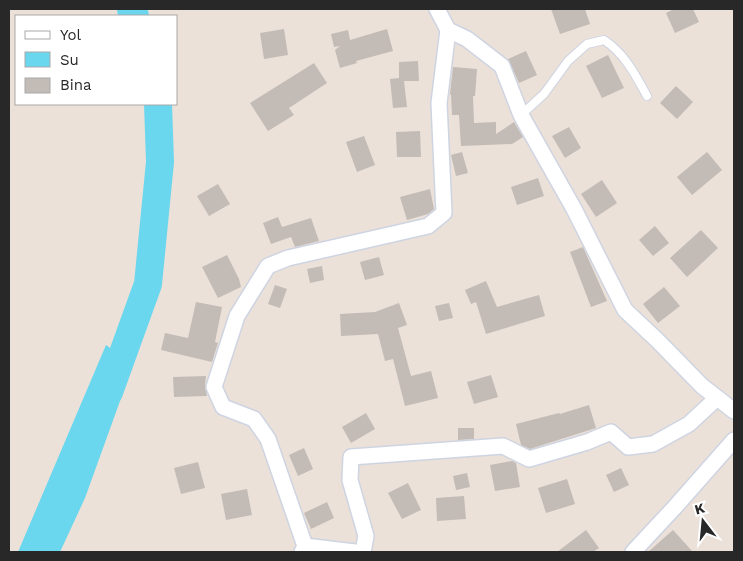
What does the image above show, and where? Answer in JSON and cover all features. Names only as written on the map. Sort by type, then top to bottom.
[{"type":"street","points":[[355,552],[304,549],[268,439],[254,419],[223,407],[214,387],[237,316],[268,266],[288,258],[428,226],[444,213],[439,104],[448,30],[437,9]]},
{"type":"street","points":[[448,30],[467,39],[502,66],[521,115],[574,209],[625,310],[702,386],[734,411]]},
{"type":"street","points":[[363,552],[366,536],[350,480],[351,457],[503,446],[529,459],[587,442],[611,432],[628,447],[653,444],[690,424],[717,398]]},
{"type":"street","points":[[633,552],[734,440]]},
{"type":"lane","points":[[521,115],[544,94],[568,61],[587,44],[604,40],[627,60],[647,96]]},
{"type":"water","points":[[106,345],[133,365],[85,498],[60,552],[18,552]]},
{"type":"building","points":[[551,9],[585,9],[590,24],[560,34]]},
{"type":"building","points":[[674,9],[693,9],[699,22],[675,33],[666,13]]},
{"type":"building","points":[[284,29],[288,55],[264,59],[260,33]]},
{"type":"building","points":[[387,29],[393,51],[356,61],[357,63],[340,68],[335,50],[340,46],[334,47],[331,34],[348,30],[350,40]]},
{"type":"building","points":[[526,51],[537,75],[519,83],[508,59]]},
{"type":"building","points":[[608,55],[624,88],[602,98],[586,66]]},
{"type":"building","points":[[418,61],[419,81],[404,81],[407,107],[393,108],[390,79],[399,78],[399,62]]},
{"type":"building","points":[[314,63],[327,83],[289,108],[294,115],[268,131],[250,103]]},
{"type":"building","points":[[453,67],[477,69],[475,96],[473,96],[474,123],[496,122],[496,134],[514,122],[523,137],[512,144],[461,146],[459,115],[452,115],[450,94]]},
{"type":"building","points":[[676,86],[693,102],[677,119],[660,103]]},
{"type":"building","points":[[569,127],[581,148],[565,158],[552,136]]},
{"type":"building","points":[[420,131],[421,157],[397,157],[396,132]]},
{"type":"building","points":[[364,136],[375,165],[357,172],[346,142]]},
{"type":"building","points":[[462,152],[468,173],[456,176],[451,155]]},
{"type":"building","points":[[707,152],[722,170],[692,195],[677,177]]},
{"type":"building","points":[[538,178],[544,196],[517,205],[511,187]]},
{"type":"building","points":[[602,180],[617,203],[596,217],[581,194]]},
{"type":"building","points":[[218,184],[230,204],[209,216],[197,196]]},
{"type":"building","points":[[430,189],[434,209],[428,214],[407,220],[400,197]]},
{"type":"building","points":[[278,217],[282,227],[311,218],[319,241],[295,247],[291,237],[271,244],[263,223]]},
{"type":"building","points":[[655,226],[669,243],[653,256],[639,240]]},
{"type":"building","points":[[701,230],[718,248],[687,277],[670,258]]},
{"type":"building","points":[[583,247],[607,301],[591,307],[570,252]]},
{"type":"building","points":[[227,255],[241,287],[218,298],[202,267]]},
{"type":"building","points":[[379,257],[384,275],[365,280],[360,262]]},
{"type":"building","points":[[322,266],[324,280],[310,283],[307,269]]},
{"type":"building","points":[[486,281],[497,307],[539,295],[545,316],[486,334],[476,302],[471,304],[465,290]]},
{"type":"building","points":[[275,285],[287,289],[280,308],[268,304]]},
{"type":"building","points":[[664,287],[680,306],[658,323],[643,304]]},
{"type":"building","points":[[196,302],[222,307],[215,342],[218,343],[212,362],[161,350],[165,333],[188,338]]},
{"type":"building","points":[[399,303],[407,325],[398,328],[411,376],[431,371],[438,398],[405,406],[393,359],[385,361],[378,334],[341,336],[340,314],[375,312]]},
{"type":"building","points":[[449,303],[453,318],[439,321],[435,306]]},
{"type":"building","points":[[491,375],[498,397],[474,404],[467,382]]},
{"type":"building","points":[[206,376],[207,396],[174,397],[173,377]]},
{"type":"building","points":[[589,405],[596,428],[530,449],[521,445],[516,424]]},
{"type":"building","points":[[366,413],[375,429],[351,443],[342,427]]},
{"type":"building","points":[[458,428],[474,428],[474,439],[458,440]]},
{"type":"building","points":[[304,448],[313,469],[298,476],[289,455]]},
{"type":"building","points":[[512,461],[516,463],[520,487],[495,491],[490,465]]},
{"type":"building","points":[[198,462],[205,488],[181,494],[174,468]]},
{"type":"building","points":[[621,468],[629,485],[614,492],[606,475]]},
{"type":"building","points":[[467,473],[470,487],[456,490],[453,476]]},
{"type":"building","points":[[567,479],[575,504],[546,513],[538,488]]},
{"type":"building","points":[[408,483],[421,510],[402,519],[388,493]]},
{"type":"building","points":[[247,489],[252,515],[226,520],[221,494]]},
{"type":"building","points":[[464,496],[466,519],[437,521],[436,498]]},
{"type":"building","points":[[327,502],[334,518],[311,529],[304,513]]},
{"type":"building","points":[[586,530],[599,548],[593,552],[557,552]]},
{"type":"building","points":[[673,530],[693,552],[648,552]]},
{"type":"waterway","points":[[131,9],[134,15]]},
{"type":"waterway","points":[[109,392],[148,284],[160,162],[158,105]]}]
